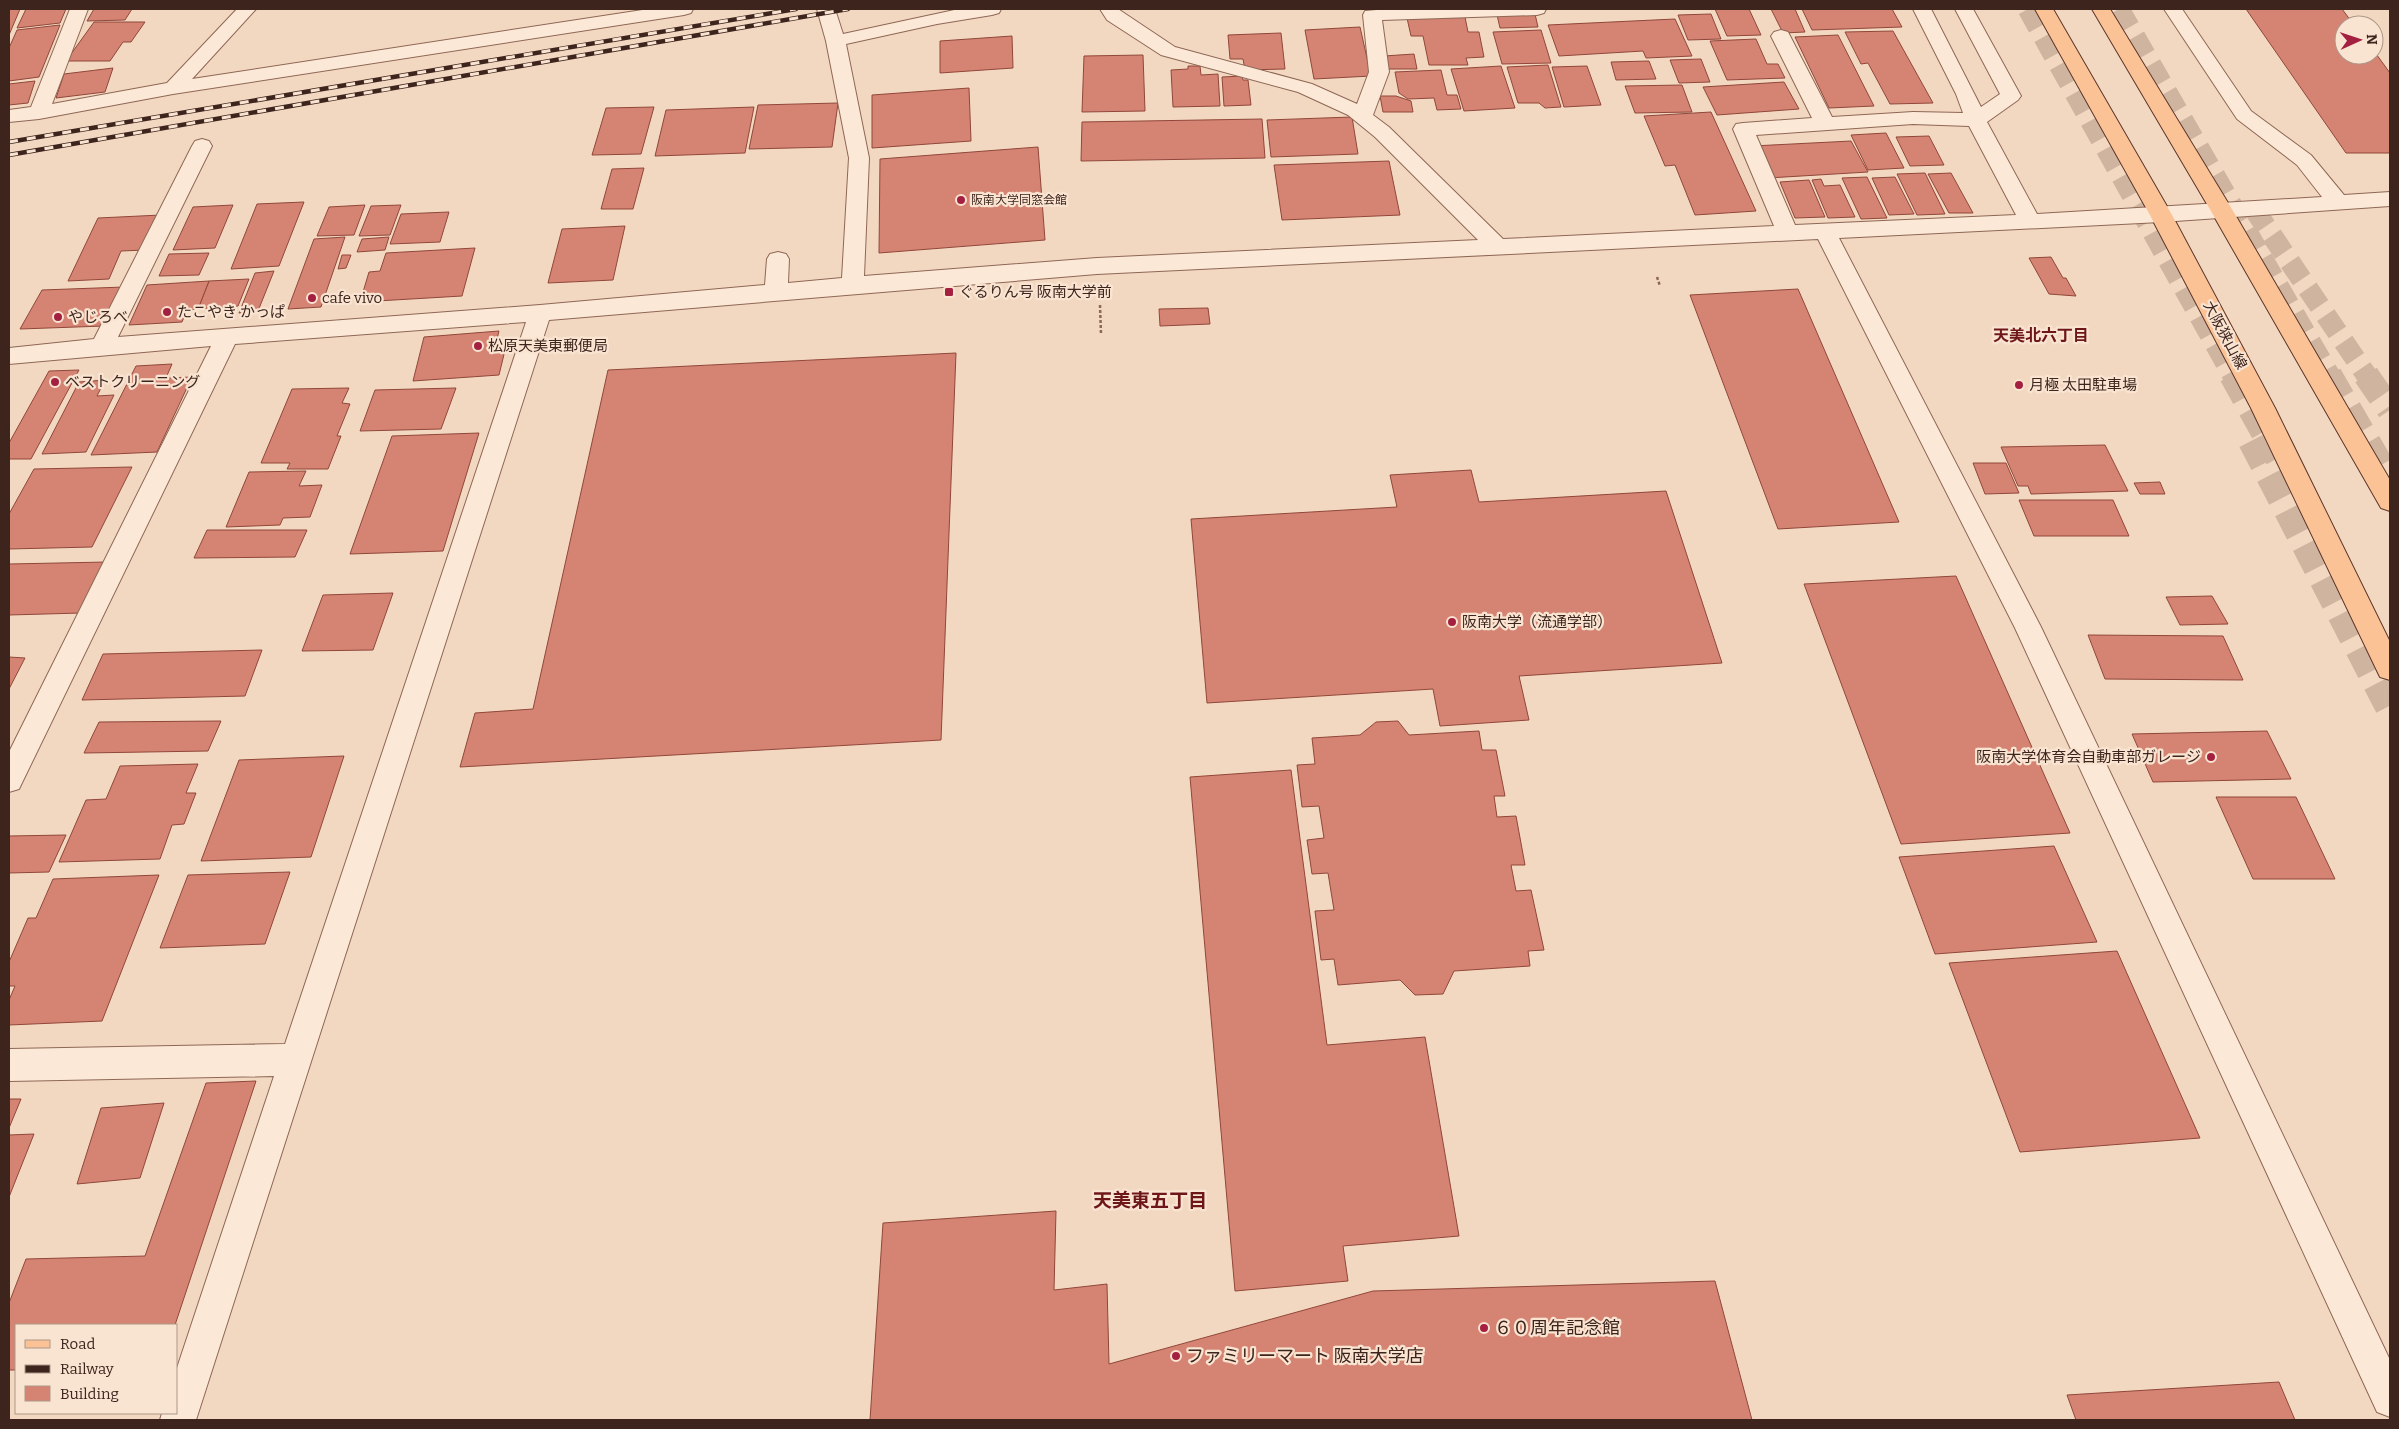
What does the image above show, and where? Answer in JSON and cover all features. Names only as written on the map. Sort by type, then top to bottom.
[{"type":"main road","name":"大阪狭山線","points":[[2044,9],[2161,215],[2263,408],[2390,669]]},
{"type":"main road","points":[[2101,9],[2222,211],[2390,501]]},
{"type":"street","points":[[39,113],[78,9]]},
{"type":"street","points":[[173,88],[247,9]]},
{"type":"street","points":[[9,116],[39,113],[173,88],[684,9]]},
{"type":"street","points":[[826,9],[836,41],[859,158],[853,285]]},
{"type":"street","points":[[836,41],[937,18],[992,9]]},
{"type":"street","points":[[1109,9],[1114,16],[1168,51],[1305,88],[1362,116],[1382,132],[1499,248]]},
{"type":"street","points":[[1362,116],[1379,72],[1372,15],[1537,9]]},
{"type":"street","points":[[1922,9],[1966,94],[1976,120],[2031,222]]},
{"type":"street","points":[[1788,234],[1743,129],[1913,118],[1976,120],[2011,96],[1964,9]]},
{"type":"street","points":[[2173,9],[2244,115],[2304,160],[2339,203]]},
{"type":"street","points":[[1781,36],[1825,123]]},
{"type":"street","points":[[102,346],[202,146]]},
{"type":"street","points":[[9,356],[102,346],[540,313],[853,285],[1097,266],[2031,222],[2390,199]]},
{"type":"street","points":[[1825,232],[2028,627],[2390,1399]]},
{"type":"street","points":[[776,292],[778,260]]},
{"type":"street","points":[[178,1420],[540,313]]},
{"type":"street","points":[[9,780],[227,337]]},
{"type":"street","points":[[9,1065],[295,1060]]},
{"type":"path","points":[[1657,277],[1660,286]]},
{"type":"building","points":[[9,9],[20,9],[9,35]]},
{"type":"building","points":[[26,9],[66,9],[60,23],[17,28]]},
{"type":"building","points":[[94,9],[132,9],[125,20],[87,21]]},
{"type":"building","points":[[1715,9],[1749,9],[1761,35],[1727,36]]},
{"type":"building","points":[[1771,9],[1795,9],[1805,32],[1783,33]]},
{"type":"building","points":[[1802,9],[1892,9],[1902,27],[1812,30]]},
{"type":"building","points":[[2246,9],[2342,9],[2346,15],[2334,15],[2334,65],[2384,65],[2390,73],[2390,153],[2346,153]]},
{"type":"building","points":[[1535,14],[1538,27],[1500,28],[1497,15]]},
{"type":"building","points":[[1711,14],[1721,39],[1688,40],[1678,15]]},
{"type":"building","points":[[1465,17],[1468,32],[1479,32],[1484,57],[1466,58],[1468,65],[1429,65],[1423,36],[1411,36],[1407,18]]},
{"type":"building","points":[[1675,19],[1692,56],[1646,58],[1643,51],[1559,56],[1548,25]]},
{"type":"building","points":[[94,22],[145,22],[131,42],[123,42],[110,61],[66,61]]},
{"type":"building","points":[[60,25],[39,77],[9,81],[9,48],[17,30]]},
{"type":"building","points":[[1360,27],[1371,76],[1314,79],[1305,30]]},
{"type":"building","points":[[1541,30],[1551,63],[1502,64],[1493,32]]},
{"type":"building","points":[[1893,31],[1933,103],[1890,104],[1868,63],[1861,64],[1845,32]]},
{"type":"building","points":[[1281,33],[1285,69],[1245,70],[1243,59],[1230,59],[1228,35]]},
{"type":"building","points":[[1838,35],[1874,106],[1829,108],[1795,37]]},
{"type":"building","points":[[1012,36],[1013,68],[940,73],[940,41]]},
{"type":"building","points":[[1756,39],[1767,64],[1778,64],[1785,78],[1727,80],[1710,41]]},
{"type":"building","points":[[1414,54],[1417,69],[1386,69],[1384,56]]},
{"type":"building","points":[[1143,55],[1145,111],[1082,112],[1084,56]]},
{"type":"building","points":[[1701,59],[1710,82],[1679,83],[1670,60]]},
{"type":"building","points":[[1649,61],[1656,79],[1616,80],[1611,62]]},
{"type":"building","points":[[1548,65],[1561,107],[1545,108],[1539,103],[1518,103],[1507,67]]},
{"type":"building","points":[[1188,66],[1200,66],[1201,75],[1218,74],[1220,106],[1173,107],[1171,70],[1188,69]]},
{"type":"building","points":[[1501,66],[1515,108],[1464,111],[1451,69]]},
{"type":"building","points":[[1587,66],[1601,105],[1564,107],[1552,67]]},
{"type":"building","points":[[113,68],[105,92],[56,98],[64,74]]},
{"type":"building","points":[[1441,70],[1447,95],[1457,95],[1461,109],[1437,110],[1434,98],[1408,99],[1399,93],[1395,72]]},
{"type":"building","points":[[1242,76],[1243,80],[1248,80],[1251,105],[1224,106],[1222,77]]},
{"type":"building","points":[[35,81],[28,103],[9,105],[9,84]]},
{"type":"building","points":[[1784,82],[1799,109],[1717,115],[1703,87]]},
{"type":"building","points":[[1682,85],[1692,112],[1635,113],[1625,86]]},
{"type":"building","points":[[969,88],[971,141],[872,148],[872,95]]},
{"type":"building","points":[[1380,96],[1396,96],[1411,101],[1413,112],[1383,112]]},
{"type":"building","points":[[838,103],[832,147],[749,149],[758,105]]},
{"type":"building","points":[[654,107],[641,154],[592,155],[606,108]]},
{"type":"building","points":[[754,107],[745,153],[655,156],[666,110]]},
{"type":"building","points":[[1711,112],[1756,211],[1695,215],[1675,165],[1665,166],[1644,116]]},
{"type":"building","points":[[1352,117],[1358,154],[1271,157],[1267,120]]},
{"type":"building","points":[[1262,119],[1265,158],[1081,161],[1082,122]]},
{"type":"building","points":[[1886,133],[1904,168],[1868,170],[1851,135]]},
{"type":"building","points":[[1929,136],[1944,165],[1910,166],[1896,137]]},
{"type":"building","points":[[1851,141],[1868,172],[1768,178],[1753,146]]},
{"type":"building","name":"阪南大学同窓会館","points":[[1038,147],[1045,240],[879,253],[880,159]]},
{"type":"building","points":[[1389,161],[1400,215],[1282,220],[1274,165]]},
{"type":"building","points":[[644,168],[633,209],[601,209],[612,169]]},
{"type":"building","points":[[1925,173],[1945,214],[1917,215],[1897,174]]},
{"type":"building","points":[[1951,173],[1973,213],[1949,213],[1928,174]]},
{"type":"building","points":[[1867,177],[1887,218],[1861,219],[1842,178]]},
{"type":"building","points":[[1895,177],[1914,214],[1889,215],[1872,178]]},
{"type":"building","points":[[1821,179],[1824,186],[1840,185],[1855,217],[1828,218],[1812,180]]},
{"type":"building","points":[[1809,180],[1825,217],[1795,218],[1780,182]]},
{"type":"building","points":[[304,202],[279,266],[231,269],[257,204]]},
{"type":"building","points":[[233,205],[215,248],[173,250],[193,207]]},
{"type":"building","points":[[365,205],[354,235],[317,236],[329,207]]},
{"type":"building","points":[[401,205],[390,235],[359,236],[371,206]]},
{"type":"building","points":[[449,212],[440,242],[390,244],[401,214]]},
{"type":"building","points":[[161,215],[145,250],[121,251],[109,279],[68,281],[98,218]]},
{"type":"building","points":[[625,226],[613,280],[548,283],[562,229]]},
{"type":"building","points":[[345,237],[321,307],[288,309],[314,239]]},
{"type":"building","points":[[389,237],[385,250],[357,252],[362,239]]},
{"type":"building","points":[[475,248],[462,296],[360,302],[369,272],[380,271],[386,253]]},
{"type":"building","points":[[209,253],[199,275],[159,276],[169,254]]},
{"type":"building","points":[[342,255],[351,255],[346,268],[338,269]]},
{"type":"building","points":[[2051,257],[2076,296],[2049,294],[2029,258]]},
{"type":"building","points":[[274,271],[258,311],[239,313],[255,273]]},
{"type":"building","points":[[249,279],[238,306],[198,309],[209,281]]},
{"type":"building","points":[[209,281],[198,309],[187,310],[182,322],[129,325],[147,285]]},
{"type":"building","points":[[124,287],[104,326],[20,329],[42,290]]},
{"type":"building","points":[[1798,289],[1899,522],[1778,529],[1690,295]]},
{"type":"building","points":[[1208,308],[1210,324],[1160,326],[1159,309]]},
{"type":"building","points":[[499,331],[496,343],[507,342],[499,375],[413,381],[424,337]]},
{"type":"building","points":[[956,353],[941,740],[460,767],[475,713],[533,709],[608,370]]},
{"type":"building","points":[[172,364],[166,378],[192,377],[157,452],[91,455],[136,366]]},
{"type":"building","points":[[79,370],[31,459],[9,459],[9,443],[49,371]]},
{"type":"building","points":[[105,380],[97,396],[114,395],[86,452],[42,454],[79,382]]},
{"type":"building","points":[[349,388],[342,403],[350,404],[337,436],[341,436],[328,469],[287,469],[290,463],[261,463],[292,389]]},
{"type":"building","points":[[456,388],[441,429],[360,431],[375,390]]},
{"type":"building","points":[[479,433],[443,551],[350,554],[392,436]]},
{"type":"building","points":[[2105,445],[2128,491],[2031,494],[2028,486],[2018,486],[2001,447]]},
{"type":"building","points":[[1973,463],[2006,463],[2019,493],[1985,494]]},
{"type":"building","points":[[132,467],[92,547],[9,549],[9,514],[34,469]]},
{"type":"building","points":[[1471,470],[1479,502],[1666,491],[1722,663],[1519,676],[1529,720],[1440,726],[1433,689],[1207,703],[1191,519],[1397,507],[1390,475]]},
{"type":"building","points":[[306,471],[299,486],[322,485],[310,517],[283,518],[280,525],[226,527],[249,472]]},
{"type":"building","points":[[2160,482],[2165,494],[2140,494],[2134,483]]},
{"type":"building","points":[[2019,500],[2113,500],[2129,536],[2034,536]]},
{"type":"building","points":[[207,530],[307,530],[295,557],[194,558]]},
{"type":"building","points":[[107,562],[81,613],[9,615],[9,564]]},
{"type":"building","points":[[1956,576],[2070,833],[1901,844],[1804,584]]},
{"type":"building","points":[[393,593],[373,650],[302,651],[323,595]]},
{"type":"building","points":[[2212,596],[2228,624],[2180,625],[2166,597]]},
{"type":"building","points":[[2088,635],[2223,636],[2243,680],[2105,679]]},
{"type":"building","points":[[262,650],[245,696],[82,700],[103,654]]},
{"type":"building","points":[[9,657],[25,658],[9,689]]},
{"type":"building","points":[[221,721],[208,751],[84,753],[99,722]]},
{"type":"building","points":[[1398,721],[1409,735],[1479,731],[1482,750],[1496,750],[1505,796],[1494,796],[1497,817],[1516,816],[1525,865],[1511,865],[1516,891],[1531,890],[1544,950],[1528,951],[1530,966],[1454,971],[1443,994],[1415,995],[1400,980],[1338,985],[1334,959],[1321,960],[1315,911],[1334,910],[1328,873],[1312,874],[1307,840],[1324,838],[1319,806],[1302,807],[1297,765],[1315,764],[1312,738],[1360,735],[1376,722]]},
{"type":"building","name":"阪南大学体育会自動車部ガレージ","points":[[2267,731],[2291,779],[2153,782],[2132,734]]},
{"type":"building","points":[[344,756],[311,857],[201,861],[239,760]]},
{"type":"building","points":[[198,764],[186,793],[196,793],[184,824],[172,825],[160,859],[59,862],[86,800],[106,799],[120,766]]},
{"type":"building","points":[[1291,770],[1327,1045],[1425,1037],[1459,1236],[1343,1246],[1348,1281],[1235,1291],[1190,777]]},
{"type":"building","points":[[2216,797],[2296,797],[2335,879],[2253,879]]},
{"type":"building","points":[[66,835],[49,872],[9,873],[9,836]]},
{"type":"building","points":[[2054,846],[2097,942],[1935,954],[1899,857]]},
{"type":"building","points":[[290,872],[265,944],[160,948],[188,875]]},
{"type":"building","points":[[159,875],[102,1021],[9,1025],[9,1000],[15,986],[9,986],[9,962],[28,918],[36,918],[53,879]]},
{"type":"building","points":[[2117,951],[2200,1138],[2020,1152],[1949,963]]},
{"type":"building","points":[[256,1081],[175,1324],[15,1324],[15,1370],[9,1370],[9,1303],[26,1259],[145,1256],[206,1083]]},
{"type":"building","points":[[9,1099],[21,1099],[9,1128]]},
{"type":"building","points":[[164,1103],[140,1178],[77,1184],[101,1108]]},
{"type":"building","points":[[34,1134],[9,1197],[9,1135]]},
{"type":"building","name":"６０周年記念館","points":[[1056,1211],[1054,1290],[1107,1284],[1109,1364],[1373,1291],[1715,1281],[1752,1420],[870,1420],[883,1223]]},
{"type":"building","points":[[2279,1382],[2295,1420],[2076,1420],[2067,1395]]},
{"type":"tunnel","points":[[2028,9],[2233,376]]},
{"type":"tunnel","points":[[2119,9],[2330,376]]},
{"type":"tunnel","points":[[2254,209],[2367,376]]},
{"type":"tunnel","points":[[2232,375],[2278,458]]},
{"type":"tunnel","points":[[2329,375],[2390,481]]},
{"type":"tunnel","points":[[2366,375],[2390,410]]},
{"type":"tunnel","points":[[2251,441],[2390,711]]},
{"type":"railway","points":[[9,142],[796,9]]},
{"type":"railway","points":[[9,155],[848,9]]},
{"type":"place","name":"阪南大学同窓会館","points":[[961,200]]},
{"type":"place","name":"ぐるりん号 阪南大学前","points":[[949,292]]},
{"type":"place","name":"cafe vivo","points":[[312,298]]},
{"type":"place","name":"たこやき かっぱ","points":[[167,312]]},
{"type":"place","name":"やじろべ","points":[[58,317]]},
{"type":"place","name":"松原天美東郵便局","points":[[478,346]]},
{"type":"place","name":"ベストクリーニング","points":[[55,382]]},
{"type":"place","name":"月極 太田駐車場","points":[[2019,385]]},
{"type":"place","name":"阪南大学（流通学部）","points":[[1452,622]]},
{"type":"place","name":"阪南大学体育会自動車部ガレージ","points":[[2211,757]]},
{"type":"place","name":"６０周年記念館","points":[[1484,1328]]},
{"type":"place","name":"ファミリーマート 阪南大学店","points":[[1176,1356]]},
{"type":"district","name":"天美北六丁目","points":[[2041,335]]},
{"type":"district","name":"天美東五丁目","points":[[1150,1200]]}]
